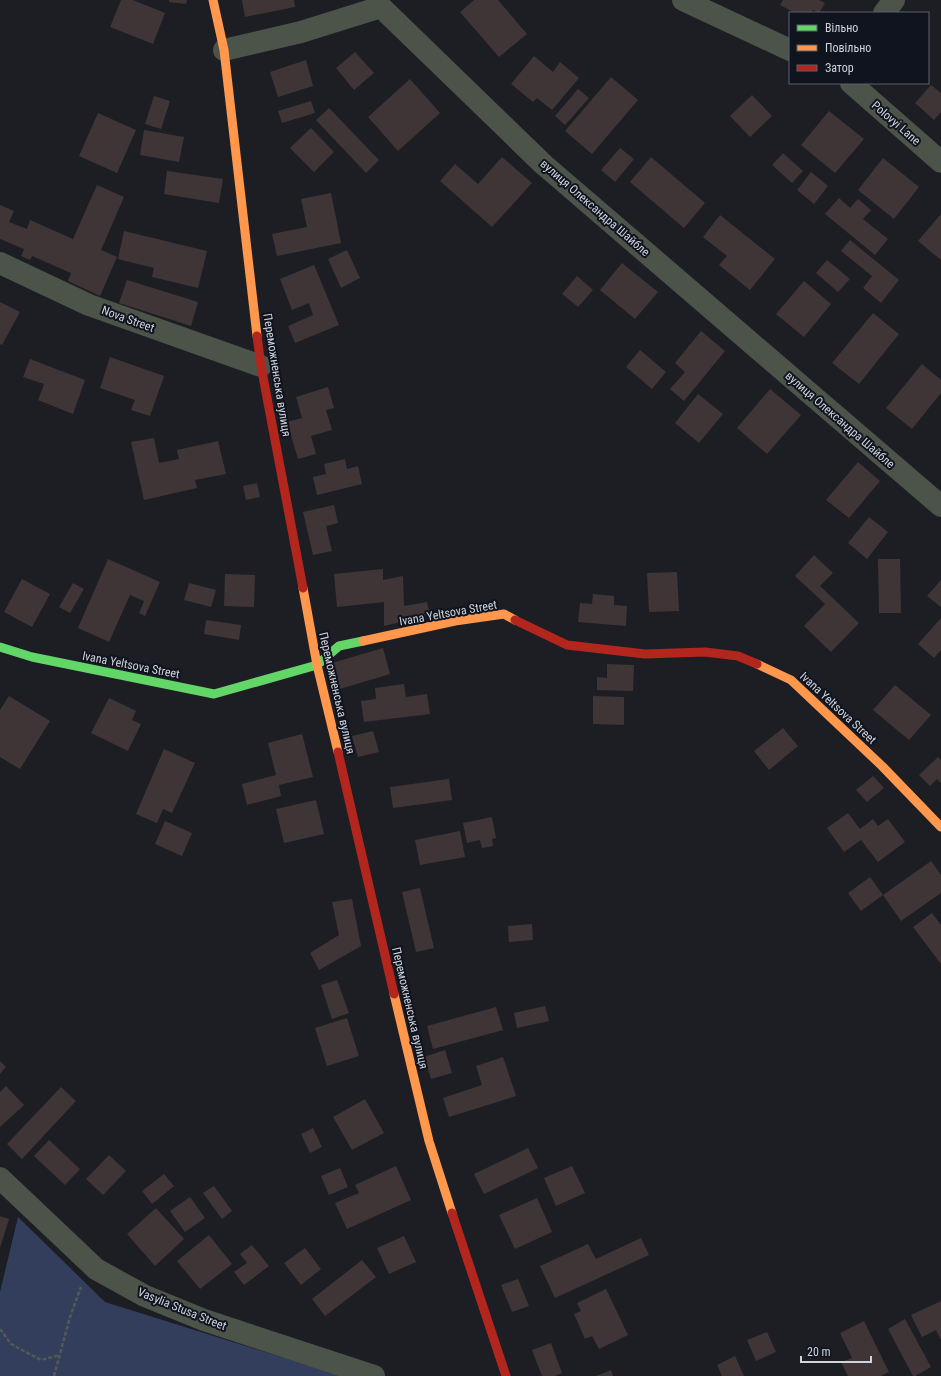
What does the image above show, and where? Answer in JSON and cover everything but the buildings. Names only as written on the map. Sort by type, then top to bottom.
[{"type":"main road","name":"Переможненська вулиця","points":[[213,0],[224,50],[261,366],[317,665],[429,1141],[506,1376]]},
{"type":"main road","name":"Ivana Yeltsova Street","points":[[0,647],[32,658],[214,694],[317,665],[339,646],[454,621],[504,614],[567,645],[645,654],[704,652],[738,656],[791,680],[882,766],[941,827]]},
{"type":"street","points":[[683,0],[789,50]]},
{"type":"street","points":[[885,12],[894,0]]},
{"type":"street","name":"вулиця Олександра Шайбле","points":[[224,50],[301,32],[387,3],[543,164],[941,506]]},
{"type":"street","name":"Polovyi Lane","points":[[852,84],[941,162]]},
{"type":"street","name":"Nova Street","points":[[0,263],[89,305],[261,366]]},
{"type":"street","name":"Vasylia Stusa Street","points":[[0,1178],[96,1269],[145,1296],[204,1320],[374,1376]]},
{"type":"path","points":[[54,1376],[70,1317],[89,1262]]},
{"type":"path","points":[[0,1329],[11,1344],[41,1360],[60,1355]]},
{"type":"shaded area","points":[[18,1217],[105,1302],[342,1376],[0,1376],[0,1292]]},
{"type":"traffic: fast","points":[[0,647],[32,657],[214,694],[317,665],[339,646],[363,641]]},
{"type":"traffic: slow","points":[[213,0],[224,50],[257,336]]},
{"type":"traffic: slow","points":[[303,588],[317,665],[338,752]]},
{"type":"traffic: slow","points":[[363,641],[455,621],[504,614],[515,620]]},
{"type":"traffic: slow","points":[[757,664],[791,680],[882,766],[941,827]]},
{"type":"traffic: slow","points":[[394,994],[429,1141],[452,1213]]},
{"type":"traffic: jam","points":[[257,336],[261,366],[303,588]]},
{"type":"traffic: jam","points":[[515,620],[567,645],[645,654],[705,652],[738,656],[757,664]]},
{"type":"traffic: jam","points":[[338,752],[394,994]]},
{"type":"traffic: jam","points":[[452,1213],[506,1376]]}]
